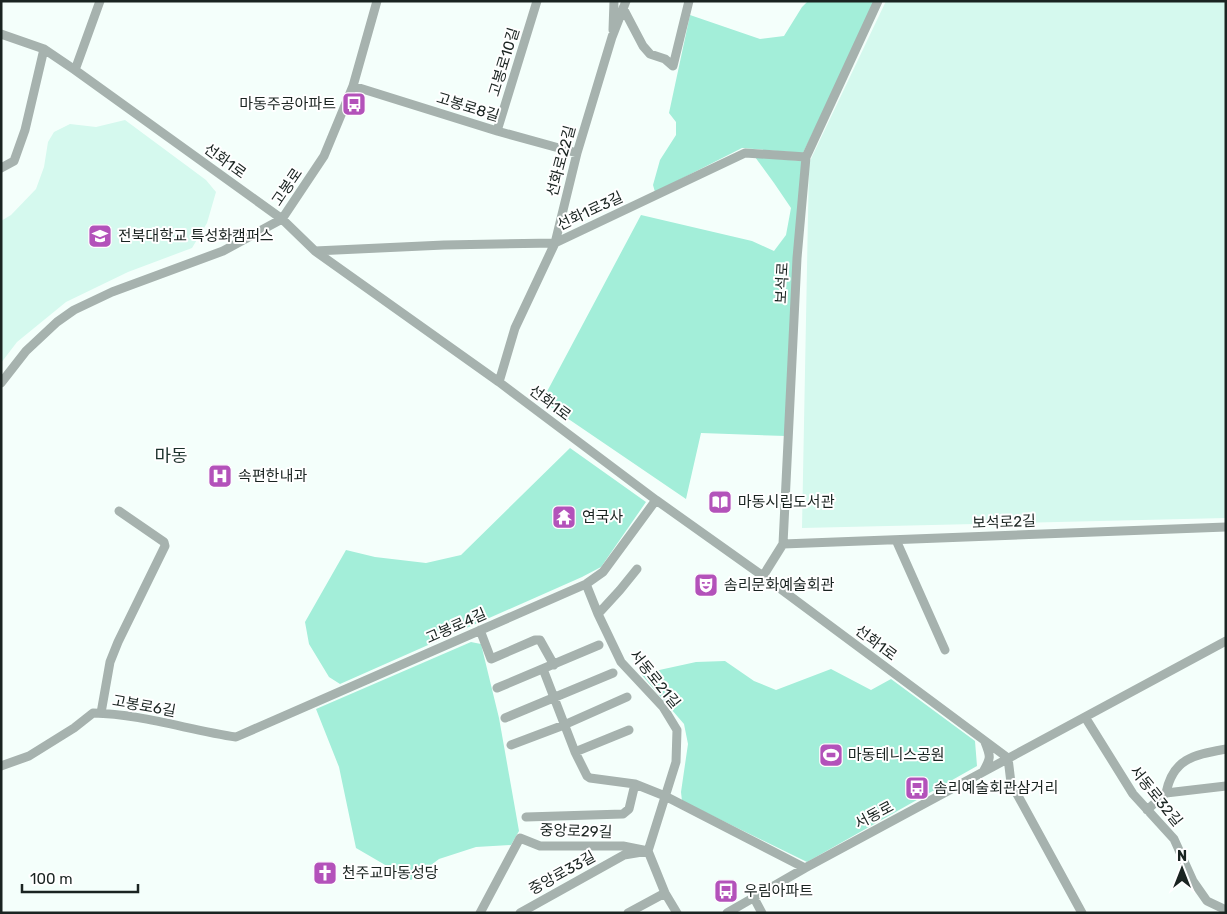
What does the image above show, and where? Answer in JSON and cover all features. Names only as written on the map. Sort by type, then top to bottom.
[{"type":"street","points":[[76,70],[100,1]]},
{"type":"street","name":"고봉로","points":[[1,383],[26,351],[74,310],[112,292],[223,251],[282,220],[324,156],[353,86],[378,1]]},
{"type":"street","name":"고봉로10길","points":[[497,130],[537,1]]},
{"type":"street","points":[[612,37],[614,1]]},
{"type":"street","points":[[625,5],[643,46],[650,54],[665,59],[673,66],[688,1]]},
{"type":"street","name":"보석로","points":[[763,576],[783,544],[797,258],[806,157],[878,1]]},
{"type":"street","name":"선화로22길","points":[[500,382],[515,328],[555,242],[576,153],[612,37],[625,5]]},
{"type":"street","name":"선화1로","points":[[1,34],[44,49],[76,70],[282,220],[315,251],[500,382],[656,500],[763,576],[1008,758]]},
{"type":"street","points":[[1,168],[14,161],[25,130],[44,49]]},
{"type":"street","name":"고봉로8길","points":[[353,86],[576,153]]},
{"type":"street","name":"선화1로3길","points":[[315,251],[555,242],[745,152],[806,157]]},
{"type":"street","name":"고봉로4길","points":[[236,737],[586,584],[603,572],[656,500]]},
{"type":"street","points":[[101,713],[110,662],[165,546],[164,542],[119,510]]},
{"type":"street","name":"보석로2길","points":[[783,544],[1226,527]]},
{"type":"street","points":[[896,540],[945,650]]},
{"type":"street","points":[[598,614],[636,569]]},
{"type":"street","name":"서동로21길","points":[[586,584],[621,662],[663,707],[677,730],[676,762],[648,852]]},
{"type":"street","points":[[480,630],[492,659],[535,640],[540,640],[554,665]]},
{"type":"street","name":"서동로","points":[[727,913],[805,868],[1226,641]]},
{"type":"street","points":[[497,688],[600,645]]},
{"type":"street","points":[[544,670],[575,752],[590,778],[635,784],[666,796],[805,868]]},
{"type":"street","points":[[505,718],[612,673]]},
{"type":"street","points":[[512,745],[564,725],[627,697]]},
{"type":"street","name":"고봉로6길","points":[[1,766],[29,756],[74,728],[93,713],[112,713],[236,737]]},
{"type":"street","name":"서동로32길","points":[[1085,717],[1133,794],[1174,839],[1193,881],[1207,901],[1226,910]]},
{"type":"street","points":[[575,752],[629,730]]},
{"type":"street","points":[[983,772],[990,760],[990,754],[985,741]]},
{"type":"street","points":[[1166,793],[1169,779],[1178,765],[1189,758],[1226,749]]},
{"type":"street","points":[[1008,758],[1011,783],[1082,913]]},
{"type":"street","points":[[526,817],[623,814],[629,809],[635,784]]},
{"type":"street","points":[[1147,810],[1166,793],[1226,786]]},
{"type":"street","name":"중앙로29길","points":[[480,913],[520,838],[540,846],[623,846],[648,852]]},
{"type":"street","points":[[648,852],[665,893],[677,913]]},
{"type":"street","name":"중앙로33길","points":[[520,913],[624,855],[648,852]]},
{"type":"street","points":[[628,913],[665,893]]},
{"type":"street","points":[[754,898],[762,913]]},
{"type":"shaded area","points":[[886,1],[1226,1],[1226,518],[802,528],[809,163]]},
{"type":"shaded area","name":"전북대학교 특성화캠퍼스","points":[[125,120],[206,180],[216,192],[207,223],[192,248],[128,272],[66,302],[17,342],[1,363],[1,221],[11,215],[36,189],[44,167],[48,142],[54,132],[70,124],[96,127]]},
{"type":"green space","points":[[808,1],[876,1],[803,153],[742,148],[655,192],[653,185],[660,160],[676,135],[676,122],[669,113],[690,15],[760,39],[784,36],[802,7]]},
{"type":"green space","points":[[755,157],[802,161],[786,436],[701,433],[686,499],[542,401],[641,215],[752,241],[774,251],[786,235],[791,208]]},
{"type":"green space","points":[[570,448],[646,502],[601,567],[340,684],[329,677],[309,644],[305,622],[346,550],[375,557],[426,563],[461,555]]},
{"type":"green space","points":[[471,642],[481,644],[499,718],[519,831],[511,845],[476,847],[439,859],[411,880],[356,848],[339,767],[316,709]]},
{"type":"green space","name":"마동테니스공원","points":[[725,661],[754,681],[776,690],[831,669],[871,690],[891,679],[975,741],[977,766],[807,862],[682,801],[681,792],[688,744],[684,724],[641,674],[696,662]]},
{"type":"place","name":"마동주공아파트","points":[[354,104]]},
{"type":"place","name":"전북대학교 특성화캠퍼스","points":[[100,236]]},
{"type":"place","name":"속편한내과","points":[[220,476]]},
{"type":"place","name":"마동시립도서관","points":[[720,502]]},
{"type":"place","name":"연국사","points":[[564,517]]},
{"type":"place","name":"솜리문화예술회관","points":[[706,585]]},
{"type":"place","name":"마동테니스공원","points":[[831,755]]},
{"type":"place","name":"솜리예술회관삼거리","points":[[917,788]]},
{"type":"place","name":"천주교마동성당","points":[[325,873]]},
{"type":"place","name":"우림아파트","points":[[726,891]]},
{"type":"district","name":"마동","points":[[171,456]]}]
